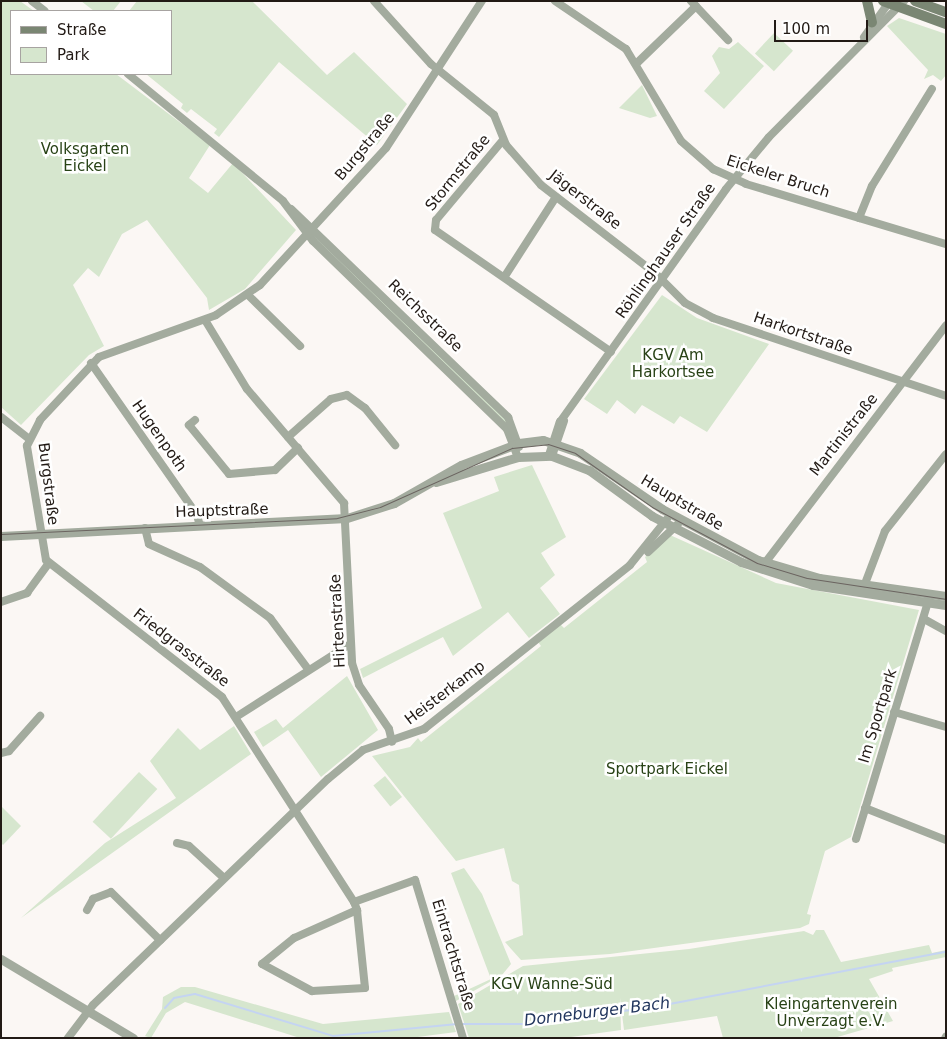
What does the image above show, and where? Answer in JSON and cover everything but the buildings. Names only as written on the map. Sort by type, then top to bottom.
[{"type":"main road","points":[[867,1],[872,22]]},
{"type":"main road","points":[[915,1],[931,4],[946,12]]},
{"type":"main road","points":[[893,3],[946,24]]},
{"type":"street","points":[[32,1],[44,10]]},
{"type":"street","name":"Jägerstraße","points":[[374,1],[438,71],[494,115],[503,140],[556,197],[663,280]]},
{"type":"street","name":"Burgstraße","points":[[41,535],[28,438],[91,363],[108,352],[205,320],[248,295],[386,148],[482,1]]},
{"type":"street","name":"Eickeler Bruch","points":[[555,1],[613,38],[637,63],[681,141],[705,164],[734,180],[946,244]]},
{"type":"street","name":"Röhlinghauser Straße","points":[[860,43],[872,22],[893,3]]},
{"type":"street","name":"Röhlinghauser Straße","points":[[551,456],[566,416],[734,180],[860,43],[893,3]]},
{"type":"street","points":[[637,63],[693,4],[728,40]]},
{"type":"street","name":"Reichsstraße","points":[[129,75],[213,139],[291,209],[313,226],[508,417],[517,444],[519,457]]},
{"type":"street","points":[[859,218],[872,186],[932,89]]},
{"type":"street","name":"Stormstraße","points":[[503,140],[434,226],[438,234],[505,276],[611,352]]},
{"type":"street","points":[[505,276],[556,197]]},
{"type":"street","name":"Reichsstraße","points":[[291,209],[307,233],[507,429],[517,444]]},
{"type":"street","name":"Harkortstraße","points":[[663,280],[703,314],[946,396]]},
{"type":"street","points":[[248,295],[300,346]]},
{"type":"street","name":"Hirtenstraße","points":[[205,320],[246,389],[342,499],[347,518],[350,644],[358,684],[389,729],[392,742]]},
{"type":"street","name":"Martinistraße","points":[[765,563],[946,325]]},
{"type":"street","name":"Hugenpoth","points":[[91,363],[192,507],[200,526]]},
{"type":"street","points":[[288,437],[331,399],[347,395],[365,408],[395,445]]},
{"type":"street","points":[[1,417],[13,430],[28,438]]},
{"type":"street","points":[[195,420],[188,425],[229,474],[275,470],[298,448]]},
{"type":"street","name":"Hauptstraße","points":[[1,536],[347,518],[381,509],[436,482],[461,465],[517,444],[555,442],[681,521],[765,563],[819,578],[864,582],[929,598],[946,605]]},
{"type":"street","points":[[862,593],[864,582],[885,531],[946,454]]},
{"type":"street","name":"Hauptstraße","points":[[436,482],[519,457],[551,456],[589,470],[664,524],[777,576],[862,593],[929,598],[946,596]]},
{"type":"street","name":"Heisterkamp","points":[[636,560],[670,514]]},
{"type":"street","name":"Heisterkamp","points":[[68,1038],[87,1011],[294,811],[363,750],[392,742],[424,729],[636,560],[681,521]]},
{"type":"street","points":[[145,528],[149,544],[200,567],[270,618],[308,669]]},
{"type":"street","points":[[1,602],[27,593],[49,563],[41,535]]},
{"type":"street","name":"Friedgrasstraße","points":[[49,563],[216,692],[236,717],[356,906]]},
{"type":"street","name":"Im Sportpark","points":[[856,839],[929,598]]},
{"type":"street","points":[[924,619],[946,631]]},
{"type":"street","points":[[236,717],[308,669],[350,644]]},
{"type":"street","points":[[894,712],[946,727]]},
{"type":"street","points":[[1,753],[9,751],[40,716]]},
{"type":"street","points":[[865,808],[946,840]]},
{"type":"street","points":[[177,844],[189,846],[224,878]]},
{"type":"street","name":"Eintrachtstraße","points":[[356,906],[415,880],[463,1036]]},
{"type":"street","points":[[87,910],[94,900],[112,892],[160,940]]},
{"type":"street","points":[[356,906],[365,988],[312,991],[262,964],[294,938],[356,906]]},
{"type":"street","points":[[1,958],[133,1038]]},
{"type":"green space","name":"Volksgarten Eickel","points":[[1,1],[20,1],[33,10],[10,10],[10,75],[117,75],[210,145],[189,178],[208,193],[233,163],[296,230],[245,289],[209,310],[207,298],[147,220],[122,234],[99,277],[88,268],[73,285],[104,346],[89,355],[21,425],[1,407]]},
{"type":"green space","points":[[81,1],[121,1],[114,10],[93,10]]},
{"type":"green space","points":[[137,1],[252,1],[327,75],[354,52],[407,104],[377,145],[279,62],[219,137],[214,133],[217,129],[191,109],[187,113],[181,108],[183,104],[147,75],[172,75],[172,10],[130,10]]},
{"type":"green space","points":[[899,18],[946,34],[946,75],[941,81],[933,75],[924,79],[928,70],[887,26]]},
{"type":"green space","points":[[774,33],[793,51],[774,71],[755,53]]},
{"type":"green space","points":[[738,42],[764,66],[724,109],[704,91],[720,73],[712,56],[719,47],[729,49]]},
{"type":"green space","points":[[642,85],[657,116],[650,118],[619,108]]},
{"type":"green space","points":[[319,237],[507,419],[515,432],[315,241]]},
{"type":"green space","name":"KGV Am Harkortsee","points":[[662,295],[697,318],[769,344],[707,432],[680,416],[674,424],[642,405],[635,414],[617,400],[607,414],[584,399]]},
{"type":"green space","points":[[532,465],[566,537],[541,553],[555,575],[540,588],[560,614],[529,638],[508,612],[453,656],[443,637],[363,678],[360,669],[482,608],[443,513],[499,491],[494,477]]},
{"type":"green space","name":"Sportpark Eickel","points":[[670,535],[776,583],[919,610],[851,837],[825,851],[807,914],[811,915],[809,924],[800,928],[610,954],[521,960],[505,942],[523,935],[519,885],[512,881],[504,848],[456,861],[372,756],[410,747],[418,738],[421,742],[541,646],[538,642],[560,624],[564,628],[647,562],[645,557]]},
{"type":"green space","points":[[347,676],[378,730],[321,777],[288,730],[263,747],[254,732],[276,719],[283,728]]},
{"type":"green space","points":[[234,726],[251,754],[21,918],[105,843],[176,798],[150,761],[178,728],[200,750]]},
{"type":"green space","points":[[139,772],[157,789],[111,839],[93,822]]},
{"type":"green space","points":[[385,776],[402,797],[390,806],[373,785]]},
{"type":"green space","points":[[1,806],[21,826],[3,845],[1,843]]},
{"type":"green space","name":"KGV Wanne-Süd","points":[[464,868],[482,894],[511,964],[502,975],[456,1001],[454,996],[491,979],[451,873]]},
{"type":"green space","name":"Kleingartenverein Unverzagt e.V.","points":[[816,930],[824,930],[841,962],[929,945],[932,953],[946,950],[946,957],[892,968],[893,971],[869,979],[893,1021],[834,1038],[723,1038],[717,1016],[624,1030],[620,998],[621,1030],[564,1038],[469,1038],[458,1004],[523,966],[689,949],[804,931],[813,935]]},
{"type":"green space","points":[[181,987],[195,987],[323,1024],[449,1012],[456,1032],[410,1038],[300,1038],[185,1002],[166,1013],[151,1038],[145,1036],[162,1009],[163,997]]},
{"type":"waterway","name":"Dorneburger Bach","points":[[462,1024],[531,1024],[659,1006],[946,952]]},
{"type":"waterway","name":"Dorneburger Bach","points":[[165,1008],[174,998],[195,994],[333,1036],[457,1024]]},
{"type":"tram line","points":[[1,534],[337,518],[380,507],[512,448],[548,444],[575,453],[652,507],[757,563],[807,578],[946,599]]}]
